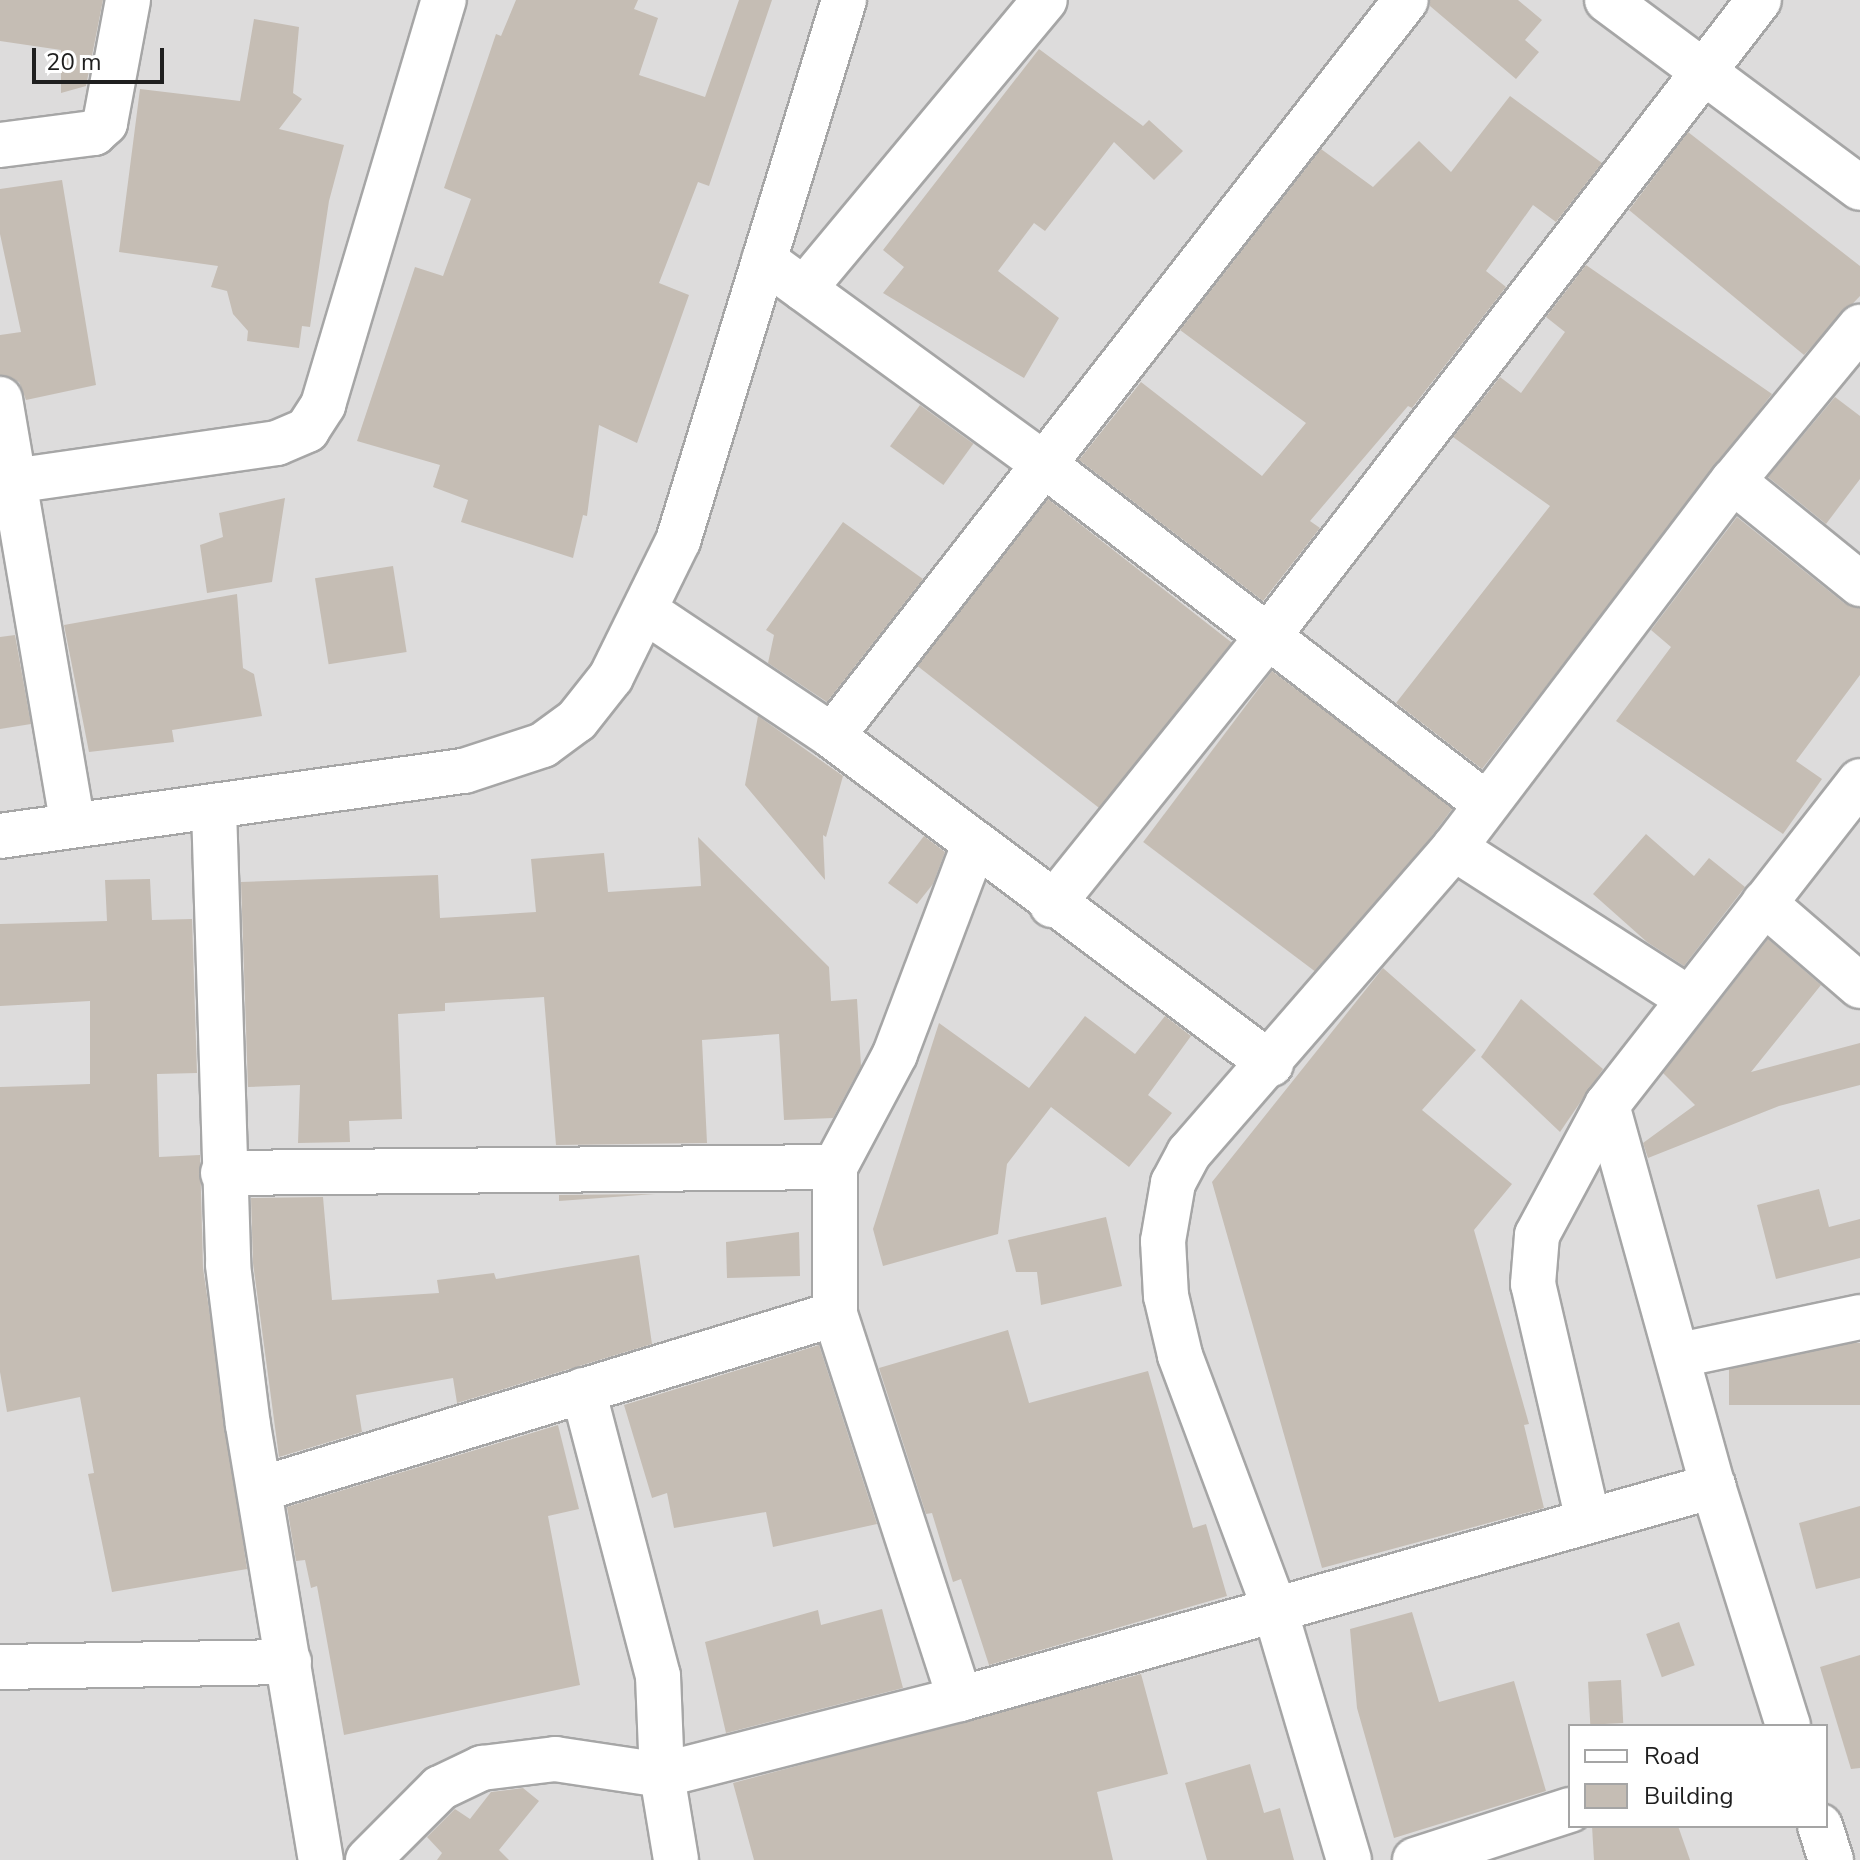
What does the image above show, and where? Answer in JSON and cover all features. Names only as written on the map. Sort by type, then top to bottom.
[{"type":"street","points":[[0,145],[94,133],[105,123],[128,0]]},
{"type":"street","points":[[13,481],[277,443],[307,430],[323,405],[444,0]]},
{"type":"street","points":[[804,289],[1045,0]]},
{"type":"street","points":[[832,736],[1046,466],[1406,0]]},
{"type":"street","points":[[1607,0],[1860,188]]},
{"type":"street","points":[[1052,905],[1266,639],[1759,0]]},
{"type":"street","points":[[0,836],[73,824],[214,809],[464,771],[543,745],[577,720],[611,677],[647,612],[678,541],[764,260],[835,3]]},
{"type":"street","points":[[764,260],[1046,466],[1266,639],[1485,803]]},
{"type":"street","points":[[1349,1860],[1274,1607],[1180,1355],[1166,1296],[1163,1241],[1173,1183],[1189,1153],[1271,1064],[1454,848],[1485,803],[1733,481],[1860,327]]},
{"type":"street","points":[[0,399],[73,824]]},
{"type":"street","points":[[1733,481],[1860,584]]},
{"type":"street","points":[[647,612],[832,736],[1052,905],[1271,1064]]},
{"type":"street","points":[[1588,1520],[1533,1284],[1537,1235],[1607,1105],[1860,781]]},
{"type":"street","points":[[214,809],[228,1265],[321,1860]]},
{"type":"street","points":[[960,1699],[835,1314],[835,1167],[895,1054],[974,845]]},
{"type":"street","points":[[1454,848],[1689,999]]},
{"type":"street","points":[[1764,903],[1860,986]]},
{"type":"street","points":[[1607,1105],[1680,1355],[1713,1486],[1787,1724]]},
{"type":"street","points":[[223,1173],[835,1167]]},
{"type":"street","points":[[261,1489],[835,1314]]},
{"type":"street","points":[[1680,1355],[1860,1317]]},
{"type":"street","points":[[583,1390],[658,1676],[662,1775],[676,1860]]},
{"type":"street","points":[[368,1860],[440,1788],[482,1768],[555,1759],[662,1775],[960,1699],[1274,1607],[1713,1486]]},
{"type":"street","points":[[0,1667],[289,1662]]},
{"type":"street","points":[[1415,1860],[1568,1811]]},
{"type":"street","points":[[1821,1828],[1831,1860]]},
{"type":"shaded area","points":[[0,0],[1860,0],[1860,1860],[0,1860]]},
{"type":"building","points":[[0,0],[103,0],[86,86],[61,93],[61,50],[0,41]]},
{"type":"building","points":[[516,0],[638,0],[634,9],[658,18],[639,75],[705,97],[739,0],[772,0],[709,186],[698,182],[659,283],[689,295],[637,443],[599,425],[587,516],[583,515],[573,558],[461,522],[468,500],[433,487],[440,465],[357,441],[415,267],[443,276],[471,199],[444,188],[496,34],[501,36]]},
{"type":"building","points":[[1430,0],[1518,0],[1542,20],[1525,40],[1539,52],[1516,79],[1430,6]]},
{"type":"building","points":[[254,19],[299,27],[293,93],[302,99],[279,129],[344,145],[329,201],[310,327],[302,326],[299,348],[247,341],[248,331],[233,314],[227,291],[211,287],[218,266],[119,252],[140,89],[240,101]]},
{"type":"building","points":[[1039,49],[1143,126],[1149,120],[1183,151],[1154,180],[1114,142],[1045,231],[1034,223],[998,271],[1059,318],[1024,378],[883,293],[904,267],[883,250]]},
{"type":"building","points":[[1510,96],[1602,163],[1556,222],[1533,205],[1486,271],[1506,287],[1412,408],[1408,406],[1310,521],[1320,528],[1263,601],[1079,460],[1141,382],[1262,476],[1306,423],[1180,330],[1321,149],[1373,187],[1419,141],[1451,172]]},
{"type":"building","points":[[1688,132],[1860,266],[1860,296],[1804,355],[1629,210]]},
{"type":"building","points":[[62,180],[96,385],[26,400],[19,382],[0,375],[0,335],[21,332],[0,234],[0,189]]},
{"type":"building","points":[[1586,265],[1772,394],[1482,769],[1396,703],[1550,506],[1453,437],[1500,377],[1521,393],[1565,332],[1546,317]]},
{"type":"building","points":[[1835,397],[1860,416],[1860,479],[1826,524],[1768,477]]},
{"type":"building","points":[[920,405],[973,444],[943,485],[890,446]]},
{"type":"building","points":[[285,498],[272,582],[207,593],[200,545],[223,537],[219,513]]},
{"type":"building","points":[[1048,499],[1232,642],[1101,810],[917,666]]},
{"type":"building","points":[[1737,517],[1844,603],[1860,608],[1860,675],[1796,761],[1822,779],[1783,834],[1616,721],[1671,647],[1651,630]]},
{"type":"building","points":[[843,522],[923,579],[827,702],[768,663],[774,635],[766,630]]},
{"type":"building","points":[[393,566],[407,652],[329,664],[315,578]]},
{"type":"building","points":[[237,594],[243,668],[254,674],[262,716],[172,730],[174,742],[89,752],[64,625]]},
{"type":"building","points":[[15,635],[31,724],[0,729],[0,637]]},
{"type":"building","points":[[1272,671],[1453,808],[1325,979],[1143,842]]},
{"type":"building","points":[[758,716],[843,776],[826,837],[823,835],[825,880],[745,785]]},
{"type":"building","points":[[1646,834],[1694,876],[1709,858],[1745,887],[1684,966],[1647,942],[1593,894]]},
{"type":"building","points":[[924,836],[945,852],[933,884],[917,904],[888,883]]},
{"type":"building","points":[[698,837],[829,967],[831,1001],[857,999],[861,1066],[833,1118],[784,1120],[779,1034],[702,1040],[707,1143],[556,1145],[544,997],[445,1003],[445,1011],[398,1014],[402,1119],[349,1121],[350,1142],[298,1143],[300,1085],[248,1087],[241,882],[438,875],[440,918],[536,912],[531,859],[604,853],[608,892],[701,886]]},
{"type":"building","points":[[150,879],[152,920],[192,919],[197,1073],[157,1074],[159,1157],[200,1155],[203,1268],[247,1569],[112,1592],[88,1474],[94,1473],[80,1397],[7,1412],[0,1372],[0,1087],[90,1084],[90,1001],[0,1006],[0,924],[107,921],[105,880]]},
{"type":"building","points":[[1768,939],[1821,985],[1751,1072],[1860,1043],[1860,1085],[1779,1106],[1648,1158],[1643,1143],[1695,1105],[1663,1073]]},
{"type":"building","points":[[1383,968],[1476,1050],[1422,1110],[1512,1184],[1474,1230],[1529,1424],[1524,1425],[1544,1508],[1322,1568],[1212,1182]]},
{"type":"building","points":[[1521,999],[1603,1069],[1560,1132],[1481,1057]]},
{"type":"building","points":[[1085,1016],[1135,1054],[1165,1016],[1191,1036],[1148,1095],[1172,1113],[1129,1167],[1051,1107],[1007,1164],[998,1234],[883,1266],[873,1229],[939,1023],[1029,1088]]},
{"type":"building","points":[[1819,1189],[1829,1227],[1860,1219],[1860,1258],[1776,1279],[1757,1205]]},
{"type":"building","points":[[655,1194],[559,1201],[559,1195]]},
{"type":"building","points":[[323,1197],[332,1300],[439,1293],[437,1280],[494,1273],[496,1279],[639,1255],[652,1344],[457,1403],[453,1378],[356,1395],[362,1432],[279,1457],[253,1263],[251,1198]]},
{"type":"building","points":[[1106,1217],[1122,1286],[1041,1305],[1037,1272],[1016,1272],[1008,1240]]},
{"type":"building","points":[[799,1232],[800,1276],[727,1278],[726,1242]]},
{"type":"building","points":[[1008,1330],[1029,1403],[1148,1371],[1193,1528],[1206,1524],[1227,1596],[989,1665],[961,1579],[953,1582],[932,1513],[926,1514],[879,1368]]},
{"type":"building","points":[[1729,1343],[1860,1343],[1860,1405],[1729,1405]]},
{"type":"building","points":[[819,1345],[877,1524],[773,1547],[766,1512],[674,1528],[667,1493],[652,1498],[624,1405]]},
{"type":"building","points":[[558,1425],[579,1509],[548,1516],[580,1685],[344,1735],[317,1586],[311,1588],[305,1560],[296,1561],[287,1507]]},
{"type":"building","points":[[1860,1506],[1860,1578],[1816,1589],[1799,1523]]},
{"type":"building","points":[[882,1609],[903,1688],[726,1733],[705,1642],[818,1610],[821,1625]]},
{"type":"building","points":[[1412,1612],[1439,1702],[1514,1681],[1546,1791],[1394,1838],[1357,1708],[1350,1629]]},
{"type":"building","points":[[1679,1622],[1695,1665],[1662,1677],[1646,1634]]},
{"type":"building","points":[[1860,1655],[1860,1768],[1851,1769],[1820,1667]]},
{"type":"building","points":[[1141,1674],[1168,1774],[1097,1792],[1113,1860],[754,1860],[733,1783]]},
{"type":"building","points":[[1621,1680],[1623,1723],[1590,1724],[1588,1682]]},
{"type":"building","points":[[1250,1764],[1264,1813],[1280,1808],[1294,1860],[1207,1860],[1185,1783]]},
{"type":"building","points":[[523,1788],[539,1801],[499,1850],[509,1860],[437,1860],[442,1853],[427,1837],[455,1809],[470,1819],[491,1792]]},
{"type":"building","points":[[1592,1828],[1679,1828],[1690,1860],[1594,1860]]}]
